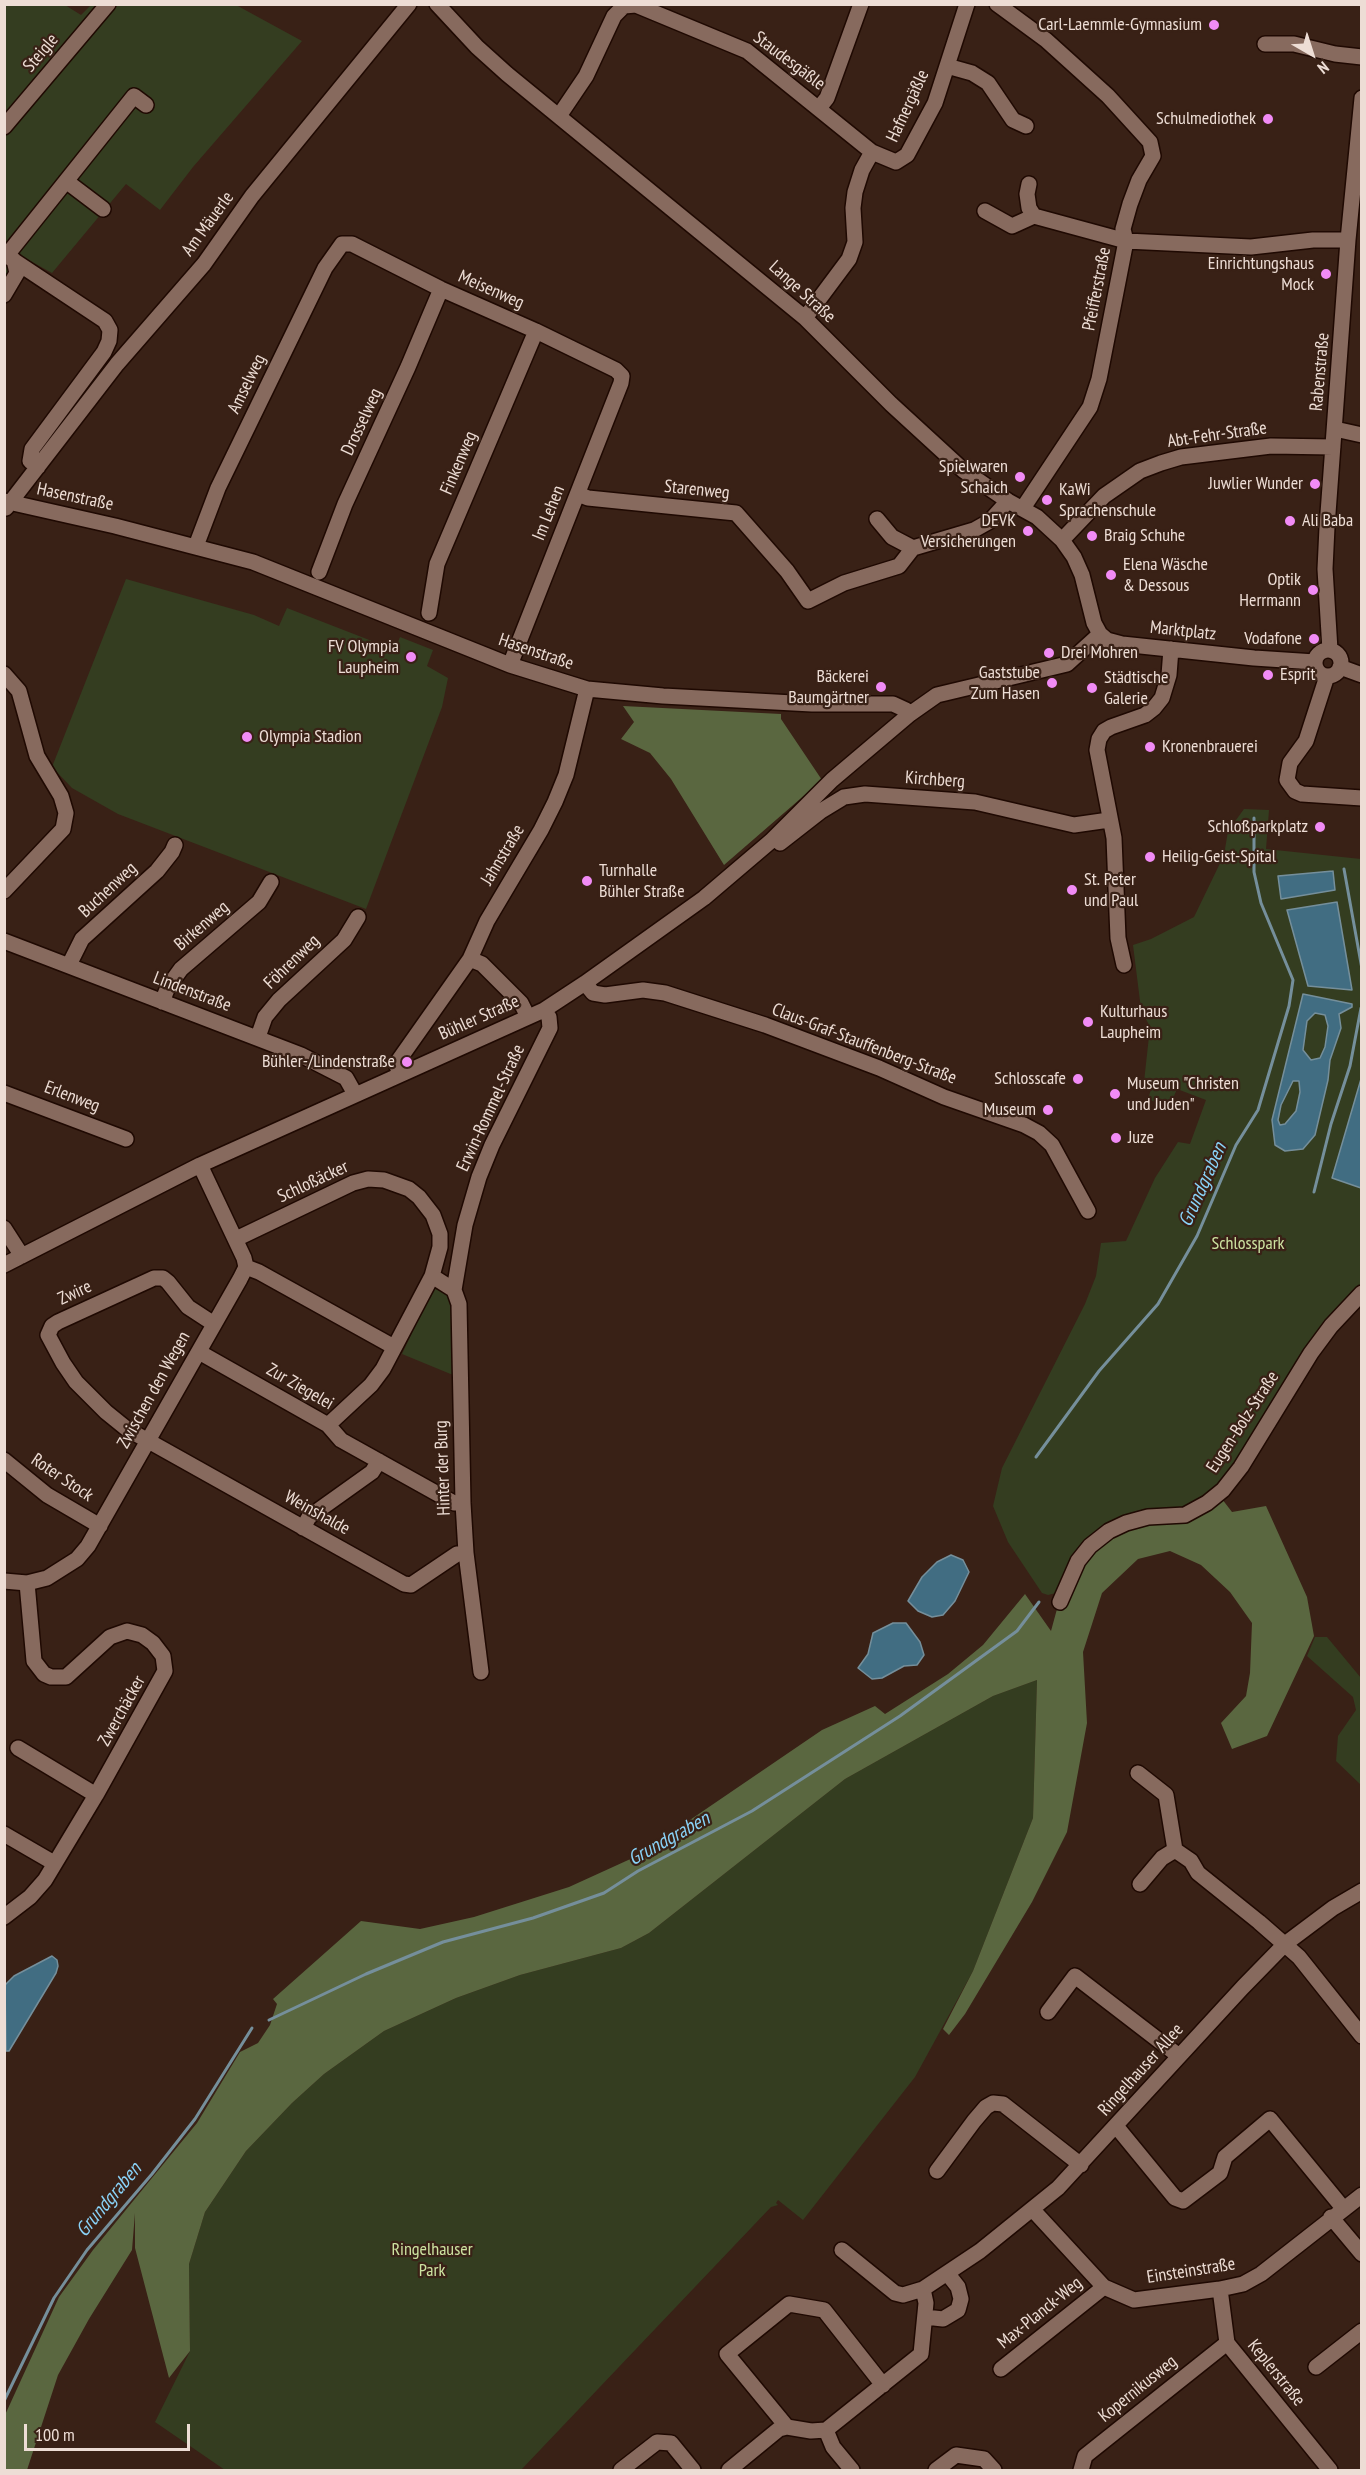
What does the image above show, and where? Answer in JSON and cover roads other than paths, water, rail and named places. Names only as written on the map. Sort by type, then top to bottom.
[{"type":"street","name":"Steigle","points":[[4,127],[108,4]]},
{"type":"street","name":"Am Mäuerle","points":[[7,505],[117,364],[204,264],[252,196],[409,4]]},
{"type":"street","name":"Lange Straße","points":[[437,4],[501,69],[805,318],[891,404],[963,470],[1008,501],[1023,508],[1062,540],[1074,556],[1083,575],[1100,634]]},
{"type":"street","points":[[819,108],[827,98],[861,4]]},
{"type":"street","name":"Hafnergäßle","points":[[805,318],[815,308],[849,259],[855,242],[853,208],[855,192],[862,170],[872,152],[896,162],[907,155],[935,103],[967,4]]},
{"type":"street","points":[[985,211],[1012,226],[1034,216],[1126,241],[1123,229],[1130,204],[1139,180],[1153,156],[1149,142],[1128,116],[1082,71],[1046,40],[997,4]]},
{"type":"street","name":"Staudesgäßle","points":[[559,116],[585,76],[614,16],[624,6],[636,5],[747,51],[872,152]]},
{"type":"street","points":[[1265,44],[1294,44],[1335,54],[1362,57]]},
{"type":"street","name":"Hafnergäßle","points":[[947,66],[972,73],[988,83],[1013,120],[1026,126]]},
{"type":"street","points":[[8,256],[134,96],[146,105]]},
{"type":"street","name":"Rabenstraße","points":[[1330,650],[1325,569],[1348,240],[1362,98]]},
{"type":"street","points":[[66,181],[103,209]]},
{"type":"street","points":[[1029,184],[1027,194],[1029,208],[1034,216]]},
{"type":"street","name":"Pfeifferstraße","points":[[1023,508],[1090,407],[1099,380],[1126,241],[1251,247],[1313,240],[1348,240]]},
{"type":"street","name":"Meisenweg","points":[[342,244],[352,244],[441,289],[616,370],[622,376]]},
{"type":"street","name":"Amselweg","points":[[196,546],[218,488],[325,268],[342,244]]},
{"type":"street","points":[[8,256],[105,321],[110,330],[110,341],[105,352],[32,449],[30,461],[38,467]]},
{"type":"street","points":[[4,295],[17,273],[8,256]]},
{"type":"street","name":"Drosselweg","points":[[320,572],[345,504],[441,289]]},
{"type":"street","name":"Finkenweg","points":[[429,614],[437,564],[536,331]]},
{"type":"street","name":"Im Lehen","points":[[510,665],[622,376]]},
{"type":"street","points":[[1335,429],[1362,435]]},
{"type":"street","name":"Abt-Fehr-Straße","points":[[1062,540],[1104,496],[1140,471],[1161,463],[1181,457],[1271,446],[1333,447]]},
{"type":"street","name":"Starenweg","points":[[578,494],[588,498],[736,513],[787,571],[808,600],[844,583],[898,566],[913,548]]},
{"type":"street","points":[[877,519],[892,537],[913,548],[974,530],[990,521],[1008,501]]},
{"type":"street","name":"Hasenstraße","points":[[7,505],[196,546],[253,562],[510,665],[587,689],[663,696],[812,704],[893,704],[910,714]]},
{"type":"street","points":[[910,714],[938,694],[1061,666],[1073,660],[1100,634]]},
{"type":"street","name":"Marktplatz","points":[[1100,634],[1107,640],[1122,644],[1315,662]]},
{"type":"street","points":[[1124,965],[1118,938],[1114,837],[1097,750],[1104,731],[1145,715],[1155,708],[1162,698],[1169,675],[1171,649]]},
{"type":"street","points":[[1362,675],[1334,672],[1317,670],[1315,662],[1319,654],[1330,650],[1338,655],[1334,672],[1306,741],[1292,758],[1286,774],[1287,780],[1295,791],[1302,794],[1362,798]]},
{"type":"street","points":[[4,674],[19,691],[37,756],[61,796],[66,813],[63,829],[4,891]]},
{"type":"street","name":"Jahnstraße","points":[[400,1073],[396,1064],[470,959],[486,921],[555,802],[566,775],[587,689]]},
{"type":"street","name":"Bühler Straße","points":[[4,1265],[200,1165],[544,1010],[585,984],[704,898],[771,841],[832,780],[910,714]]},
{"type":"street","name":"Kirchberg","points":[[771,841],[777,844],[844,797],[865,794],[975,802],[1074,825],[1109,820]]},
{"type":"street","name":"Buchenweg","points":[[69,965],[82,939],[157,871],[175,845]]},
{"type":"street","name":"Birkenweg","points":[[162,1002],[168,987],[182,969],[259,902],[271,882]]},
{"type":"street","name":"Föhrenweg","points":[[258,1037],[265,1017],[279,1000],[344,940],[358,917]]},
{"type":"street","name":"Lindenstraße","points":[[4,940],[301,1055],[346,1078],[356,1094]]},
{"type":"street","points":[[470,959],[482,964],[521,1003],[528,1017]]},
{"type":"street","name":"Claus-Graf-Stauffenberg-Straße","points":[[585,984],[593,993],[605,995],[643,990],[665,993],[765,1025],[1024,1125],[1039,1133],[1052,1145],[1088,1211]]},
{"type":"street","name":"Erwin-Rommel-Straße","points":[[454,1290],[465,1225],[479,1177],[492,1145],[550,1028],[549,1017],[544,1010]]},
{"type":"street","name":"Erlenweg","points":[[4,1093],[126,1139]]},
{"type":"street","points":[[200,1165],[236,1239],[246,1267],[394,1347]]},
{"type":"street","name":"Schloßäcker","points":[[236,1239],[353,1183],[368,1179],[384,1180],[409,1189],[426,1205],[438,1225]]},
{"type":"street","points":[[328,1425],[371,1385],[383,1369],[432,1276],[440,1247],[438,1225],[465,1225]]},
{"type":"street","points":[[4,1228],[22,1256]]},
{"type":"street","name":"Zwischen den Wegen","points":[[4,1581],[27,1583],[47,1578],[77,1559],[88,1546],[246,1267]]},
{"type":"street","points":[[432,1276],[454,1290]]},
{"type":"street","name":"Zwire","points":[[148,1441],[127,1429],[106,1412],[76,1382],[50,1340],[49,1331],[58,1322],[153,1278],[163,1278],[188,1307],[214,1324]]},
{"type":"street","name":"Hinter der Burg","points":[[454,1290],[459,1304],[466,1553],[481,1672]]},
{"type":"street","name":"Eugen-Bolz-Straße","points":[[1059,1602],[1078,1561],[1090,1546],[1109,1531],[1126,1522],[1148,1517],[1185,1515],[1207,1503],[1223,1490],[1241,1467],[1311,1353],[1331,1326],[1362,1293]]},
{"type":"street","name":"Zur Ziegelei","points":[[199,1352],[328,1425],[340,1440],[454,1503],[463,1503]]},
{"type":"street","name":"Weinshalde","points":[[148,1441],[404,1584],[411,1585],[457,1554],[466,1553]]},
{"type":"street","name":"Roter Stock","points":[[4,1460],[47,1495],[100,1526]]},
{"type":"street","points":[[303,1527],[309,1517],[372,1472],[379,1461]]},
{"type":"street","name":"Zwerchäcker","points":[[4,1917],[30,1897],[45,1880],[96,1795],[165,1671],[163,1656],[148,1639],[127,1631],[110,1638],[66,1677],[51,1677],[44,1674],[34,1661],[27,1583]]},
{"type":"street","points":[[18,1748],[96,1795]]},
{"type":"street","points":[[1138,1773],[1166,1795],[1175,1850],[1191,1861],[1197,1873],[1299,1957],[1362,2036]]},
{"type":"street","points":[[4,1834],[54,1863]]},
{"type":"street","points":[[1140,1884],[1162,1858],[1175,1850]]},
{"type":"street","name":"Ringelhauser Allee","points":[[842,2250],[895,2293],[903,2295],[923,2289],[980,2252],[1033,2210],[1081,2165],[1179,2056],[1285,1944],[1333,1908],[1362,1891]]},
{"type":"street","points":[[1048,2012],[1075,1976],[1179,2056]]},
{"type":"street","points":[[937,2171],[974,2121],[986,2107],[993,2103],[1003,2104],[1081,2165]]},
{"type":"street","points":[[1116,2126],[1175,2198],[1183,2201],[1220,2174],[1225,2157],[1270,2120],[1337,2213],[1362,2254]]},
{"type":"street","name":"Einsteinstraße","points":[[1033,2210],[1104,2287],[1134,2300],[1243,2284],[1261,2274],[1362,2195]]},
{"type":"street","points":[[925,2318],[943,2319],[958,2310],[961,2299],[958,2288],[947,2273]]},
{"type":"street","name":"Max-Planck-Weg","points":[[1001,2370],[1104,2287]]},
{"type":"street","points":[[729,2470],[779,2430],[787,2427],[811,2431],[826,2430],[921,2354],[926,2303],[923,2289]]},
{"type":"street","name":"Keplerstraße","points":[[1220,2289],[1227,2343],[1330,2470]]},
{"type":"street","points":[[787,2427],[727,2354],[789,2304],[825,2310],[883,2385]]},
{"type":"street","points":[[1316,2367],[1362,2331]]},
{"type":"street","name":"Kopernikusweg","points":[[1081,2470],[1085,2456],[1227,2343]]},
{"type":"street","points":[[826,2430],[833,2447],[852,2470]]},
{"type":"street","points":[[621,2470],[657,2442],[671,2443],[693,2470]]},
{"type":"street","points":[[936,2470],[956,2455],[984,2459],[994,2470]]},
{"type":"water","points":[[1333,871],[1335,890],[1281,899],[1278,876]]},
{"type":"water","points":[[1337,902],[1352,990],[1308,986],[1287,910]]},
{"type":"water","points":[[1303,994],[1352,1004],[1352,1007],[1339,1014],[1341,1028],[1330,1060],[1328,1080],[1315,1135],[1303,1149],[1285,1151],[1275,1145],[1272,1120]],"holes":[[[1315,1013],[1325,1015],[1328,1026],[1325,1047],[1320,1058],[1311,1060],[1303,1050],[1307,1021]],[[1293,1081],[1299,1081],[1300,1092],[1296,1111],[1285,1124],[1280,1125],[1278,1120],[1281,1105]]]},
{"type":"water","points":[[1361,1079],[1362,1187],[1361,1188],[1332,1178]]},
{"type":"water","points":[[951,1555],[963,1560],[969,1572],[955,1601],[943,1615],[932,1617],[918,1611],[908,1601],[922,1577],[937,1562]]},
{"type":"water","points":[[893,1623],[906,1623],[920,1642],[924,1655],[917,1665],[904,1666],[882,1678],[872,1679],[858,1668],[868,1654],[873,1633]]},
{"type":"water","points":[[52,1956],[57,1960],[56,1973],[9,2051],[6,2051],[5,1985],[14,1976]]},
{"type":"waterway","name":"Grundgraben","points":[[1036,1457],[1099,1371],[1158,1304],[1197,1236],[1236,1145],[1258,1110],[1289,1006],[1293,980],[1261,903],[1254,872],[1254,818]]},
{"type":"waterway","points":[[1344,869],[1362,969]]},
{"type":"waterway","points":[[1314,1192],[1331,1124],[1350,1066],[1361,1008]]},
{"type":"waterway","name":"Grundgraben","points":[[269,2020],[366,1974],[443,1942],[533,1918],[604,1893],[638,1871],[752,1811],[900,1716],[1017,1631],[1039,1602]]},
{"type":"waterway","name":"Grundgraben","points":[[4,2401],[54,2298],[87,2250],[152,2174],[195,2119],[252,2028]]},
{"type":"place","name":"Carl-Laemmle-Gymnasium","points":[[1214,25]]},
{"type":"place","name":"Schulmediothek","points":[[1268,119]]},
{"type":"place","name":"Einrichtungshaus Mock","points":[[1326,274]]},
{"type":"place","name":"Spielwaren Schaich","points":[[1020,477]]},
{"type":"place","name":"Juwlier Wunder","points":[[1315,484]]},
{"type":"place","name":"KaWi Sprachenschule","points":[[1047,500]]},
{"type":"place","name":"Ali Baba","points":[[1290,521]]},
{"type":"place","name":"DEVK Versicherungen","points":[[1028,531]]},
{"type":"place","name":"Braig Schuhe","points":[[1092,536]]},
{"type":"place","name":"Elena Wäsche & Dessous","points":[[1111,575]]},
{"type":"place","name":"Optik Herrmann","points":[[1313,590]]},
{"type":"place","name":"Vodafone","points":[[1314,639]]},
{"type":"place","name":"Drei Mohren","points":[[1049,653]]},
{"type":"place","name":"FV Olympia Laupheim","points":[[411,657]]},
{"type":"place","name":"Esprit","points":[[1268,675]]},
{"type":"place","name":"Gaststube Zum Hasen","points":[[1052,683]]},
{"type":"place","name":"Bäckerei Baumgärtner","points":[[881,687]]},
{"type":"place","name":"Städtische Galerie","points":[[1092,688]]},
{"type":"place","name":"Olympia Stadion","points":[[247,737]]},
{"type":"place","name":"Kronenbrauerei","points":[[1150,747]]},
{"type":"place","name":"Schloßparkplatz","points":[[1320,827]]},
{"type":"place","name":"Heilig-Geist-Spital","points":[[1150,857]]},
{"type":"place","name":"Turnhalle Bühler Straße","points":[[587,881]]},
{"type":"place","name":"St. Peter und Paul","points":[[1072,890]]},
{"type":"place","name":"Kulturhaus Laupheim","points":[[1088,1022]]},
{"type":"place","name":"Bühler-/Lindenstraße","points":[[407,1062]]},
{"type":"place","name":"Schlosscafe","points":[[1078,1079]]},
{"type":"place","name":"Museum \"Christen und Juden\"","points":[[1115,1094]]},
{"type":"place","name":"Museum","points":[[1048,1110]]},
{"type":"place","name":"Juze","points":[[1116,1138]]},
{"type":"park label","name":"Schlosspark","points":[[1248,1244]]},
{"type":"park label","name":"Ringelhauser Park","points":[[432,2260]]}]
